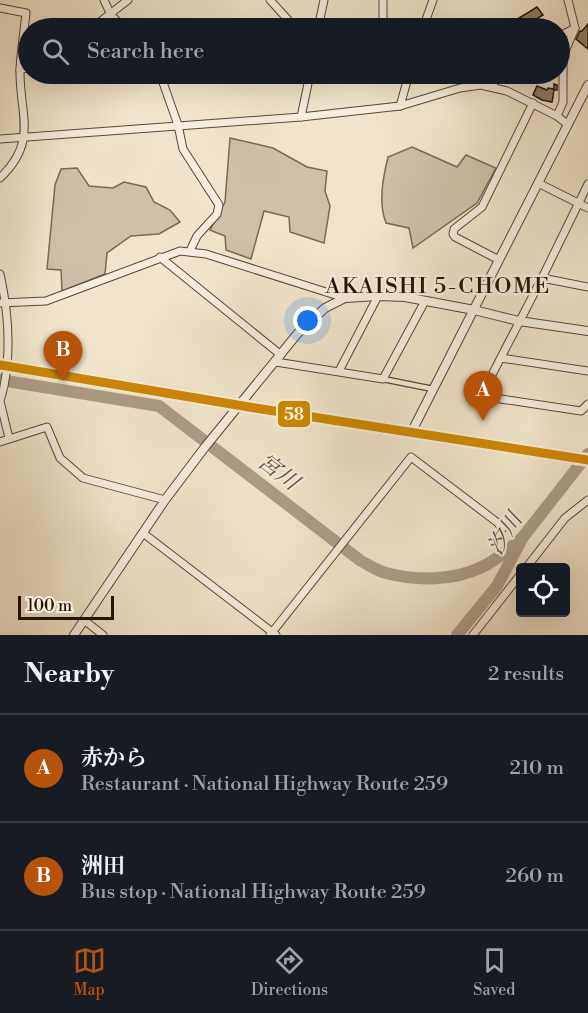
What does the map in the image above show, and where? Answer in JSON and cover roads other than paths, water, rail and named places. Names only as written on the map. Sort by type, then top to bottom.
[{"type":"highway","points":[[4,369],[588,460]]},
{"type":"street","points":[[105,0],[114,18]]},
{"type":"street","points":[[107,18],[128,0]]},
{"type":"street","points":[[270,0],[286,18]]},
{"type":"street","points":[[321,18],[324,0]]},
{"type":"street","points":[[383,0],[383,18]]},
{"type":"street","points":[[427,18],[433,0]]},
{"type":"street","points":[[568,0],[575,28],[570,40]]},
{"type":"street","points":[[0,8],[26,13],[25,18]]},
{"type":"street","points":[[570,31],[575,28]]},
{"type":"street","points":[[0,178],[13,166],[25,136],[21,84]]},
{"type":"street","points":[[165,84],[183,149],[219,206],[217,214],[197,236],[190,251]]},
{"type":"street","points":[[301,117],[308,84]]},
{"type":"street","points":[[400,105],[406,84]]},
{"type":"street","points":[[557,116],[563,102],[563,84]]},
{"type":"street","points":[[0,139],[301,117],[400,105],[460,88],[481,85],[493,86],[533,104],[557,116],[567,124]]},
{"type":"street","points":[[411,433],[588,85]]},
{"type":"street","points":[[499,260],[455,237],[454,229],[482,207],[533,104]]},
{"type":"street","points":[[538,183],[588,208]]},
{"type":"street","points":[[588,183],[481,396],[581,411],[588,404]]},
{"type":"street","points":[[3,303],[46,301],[160,257],[180,251],[190,251],[345,298],[405,297],[519,321],[588,331]]},
{"type":"street","points":[[160,257],[279,358],[433,389]]},
{"type":"street","points":[[0,274],[4,369],[0,401],[9,438]]},
{"type":"street","points":[[542,278],[587,284]]},
{"type":"street","points":[[339,371],[378,296]]},
{"type":"street","points":[[74,635],[165,500],[205,447],[310,321],[325,308],[345,298]]},
{"type":"street","points":[[383,379],[424,301]]},
{"type":"street","points":[[501,358],[588,371]]},
{"type":"street","points":[[0,442],[46,427],[60,458],[83,478],[165,500]]},
{"type":"street","points":[[143,533],[272,634],[411,457],[498,523],[502,529]]},
{"type":"street","points":[[529,563],[565,518],[588,500]]},
{"type":"street","points":[[473,635],[516,579]]},
{"type":"street","points":[[84,620],[103,635]]},
{"type":"waterway","name":"宮川","points":[[0,380],[159,406],[361,561],[386,573],[435,578],[471,572],[503,554],[523,537]]},
{"type":"waterway","name":"汐川","points":[[457,635],[497,586],[523,537],[588,454]]},
{"type":"place","name":"洲田","points":[[63,381]]},
{"type":"place","name":"赤から","points":[[483,421]]},
{"type":"district","name":"AKAISHI 5-CHOME","points":[[438,285]]}]
